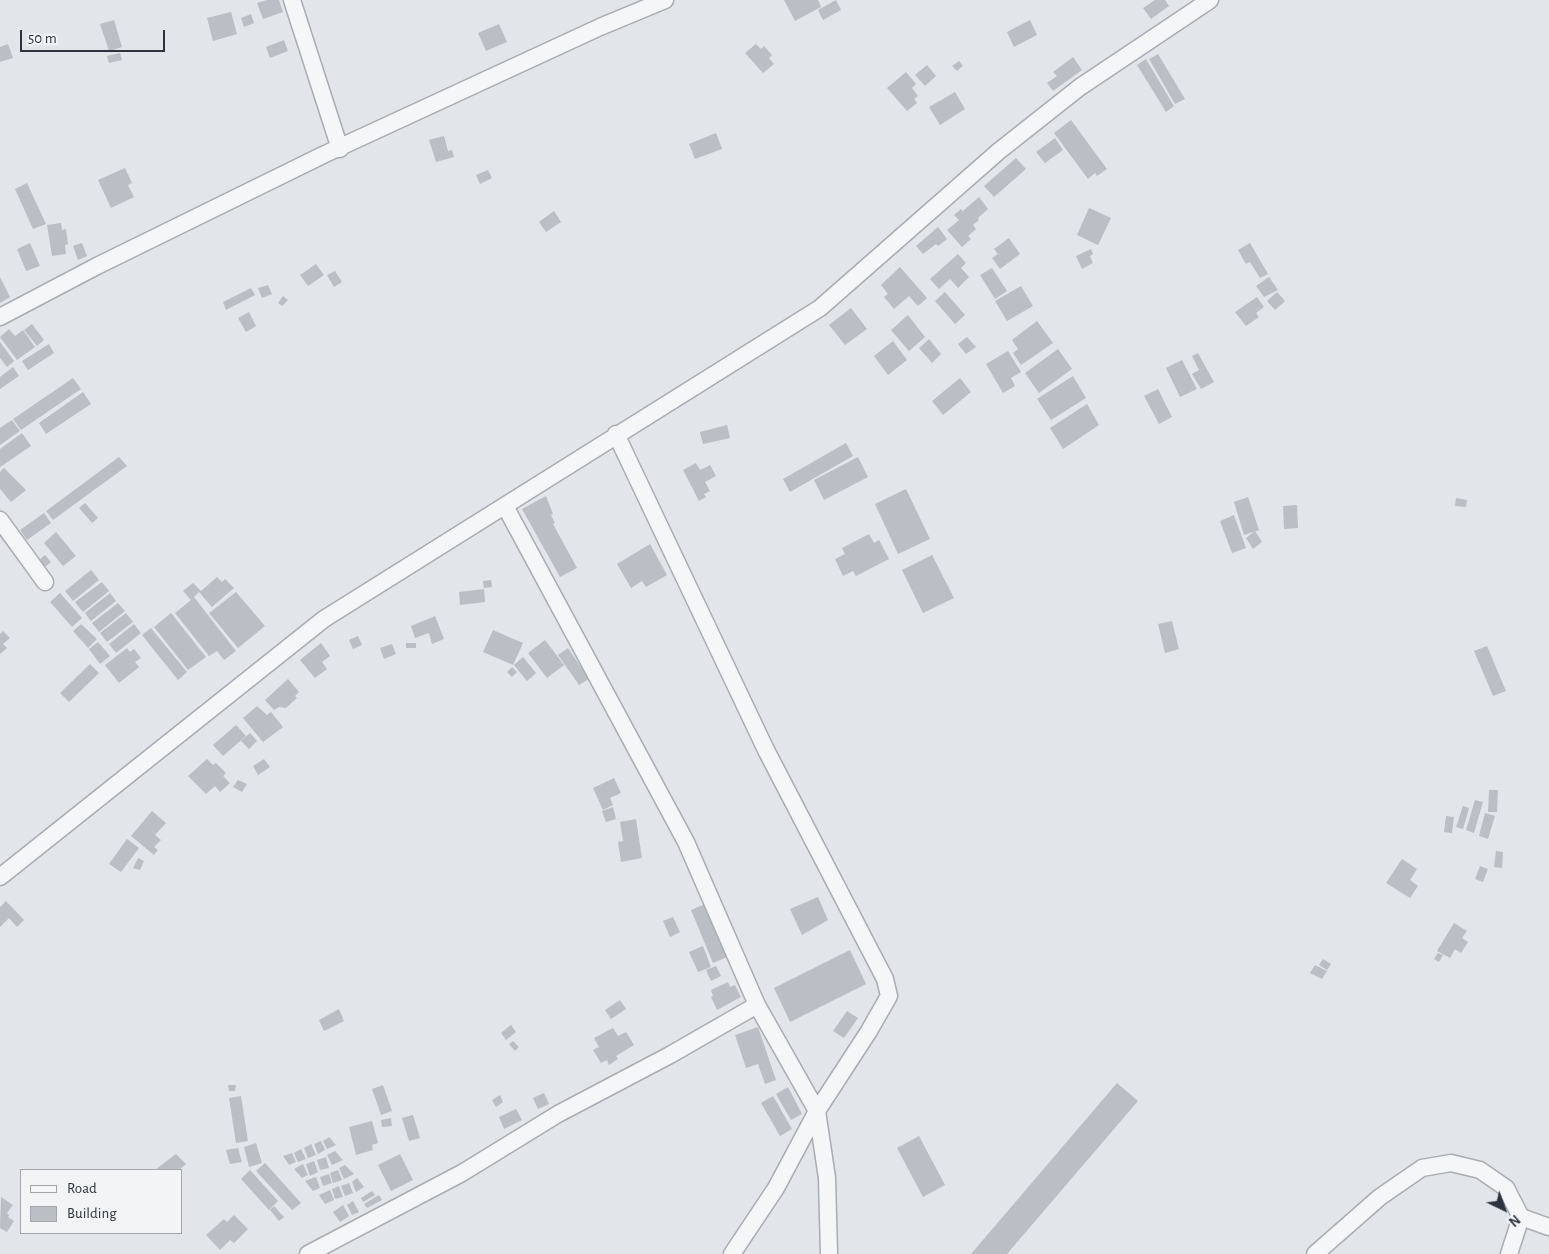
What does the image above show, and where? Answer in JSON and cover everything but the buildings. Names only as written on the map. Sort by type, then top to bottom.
[{"type":"street","points":[[292,0],[340,149]]},
{"type":"street","points":[[0,317],[97,266],[323,155],[340,149],[591,31],[665,0]]},
{"type":"street","points":[[0,878],[324,619],[616,434],[820,308],[1006,145],[1080,88],[1210,0]]},
{"type":"street","points":[[616,434],[766,750],[885,979],[889,996],[869,1031],[817,1111],[776,1188],[732,1254]]},
{"type":"street","points":[[505,506],[686,842],[757,1005],[817,1111],[827,1178],[829,1254]]},
{"type":"street","points":[[0,520],[45,582]]},
{"type":"street","points":[[308,1254],[462,1173],[558,1114],[670,1056],[757,1005]]},
{"type":"street","points":[[1315,1254],[1380,1197],[1422,1168],[1451,1162],[1480,1170],[1506,1188],[1521,1217],[1549,1227]]},
{"type":"street","points":[[1509,1254],[1521,1217]]}]
